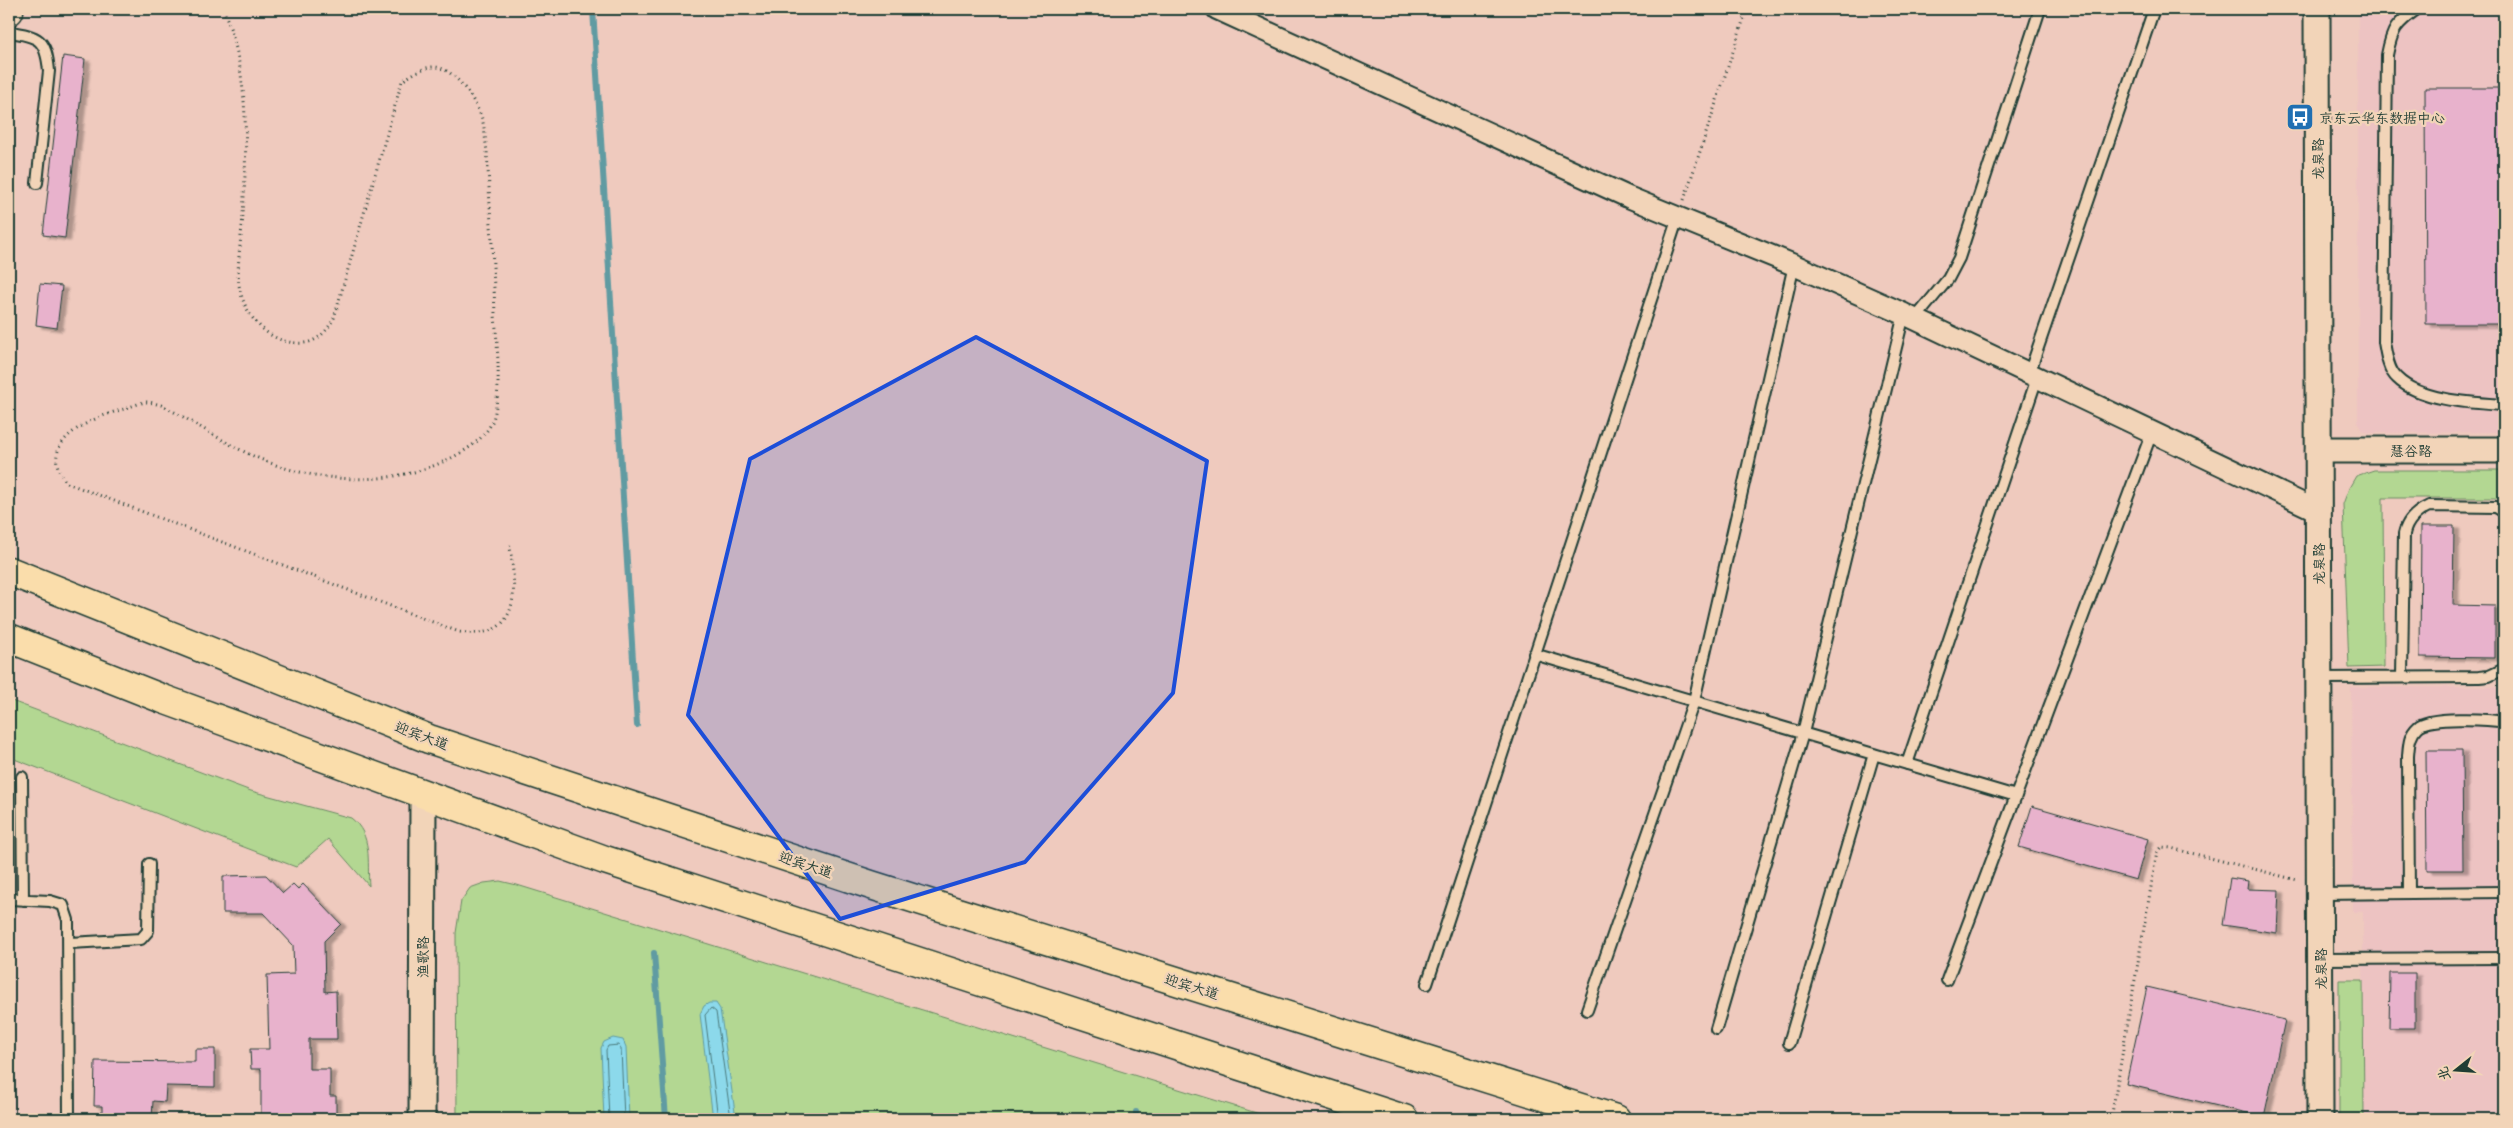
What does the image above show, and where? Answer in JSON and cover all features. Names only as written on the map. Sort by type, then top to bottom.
[{"type":"highway","name":"迎宾大道","points":[[9,571],[429,739],[871,885],[1616,1119]]},
{"type":"highway","points":[[9,638],[163,699],[422,795],[605,860],[1404,1119]]},
{"type":"street","points":[[1217,9],[1678,218],[1794,265],[1910,317],[2318,511]]},
{"type":"street","name":"龙泉路","points":[[2317,9],[2320,1119]]},
{"type":"street","name":"慧谷路","points":[[2318,450],[2504,450]]},
{"type":"street","name":"渔歌路","points":[[422,795],[422,1119]]},
{"type":"lane","points":[[1716,1029],[1803,733],[1910,317],[1948,279],[1959,258],[2040,9]]},
{"type":"lane","points":[[1907,764],[2154,9]]},
{"type":"lane","points":[[2417,9],[2399,21],[2390,35],[2387,55],[2384,342],[2388,364],[2396,378],[2416,390],[2456,401],[2504,405]]},
{"type":"lane","points":[[9,32],[38,39],[43,44],[48,56],[49,71],[36,183]]},
{"type":"lane","points":[[1427,984],[1678,218]]},
{"type":"lane","points":[[1587,1010],[1694,701],[1794,265]]},
{"type":"lane","points":[[1947,980],[2152,432]]},
{"type":"lane","points":[[2402,677],[2404,534],[2406,526],[2420,510],[2429,506],[2496,508],[2504,512]]},
{"type":"lane","points":[[1534,654],[2016,796]]},
{"type":"lane","points":[[2319,678],[2479,678],[2489,676],[2504,668]]},
{"type":"lane","points":[[2409,893],[2408,756],[2410,737],[2419,725],[2434,720],[2504,722]]},
{"type":"lane","points":[[1789,1043],[1874,754]]},
{"type":"lane","points":[[22,778],[23,900]]},
{"type":"lane","points":[[70,943],[141,940],[148,931],[148,864]]},
{"type":"lane","points":[[2319,890],[2409,893],[2504,892]]},
{"type":"lane","points":[[9,899],[50,901],[63,906],[68,920],[70,943],[70,1119]]},
{"type":"lane","points":[[2320,958],[2504,958]]},
{"type":"path","points":[[223,9],[230,26],[237,57],[246,155],[239,288],[246,310],[264,331],[282,341],[298,344],[313,341],[326,333],[334,318],[402,82],[418,70],[435,67],[457,78],[472,99],[481,117],[487,151],[498,368],[495,414],[485,433],[467,450],[439,464],[403,475],[374,478],[331,478],[296,471],[268,462],[161,405],[146,402],[113,412],[85,424],[68,436],[58,448],[56,458],[58,472],[67,483],[450,629],[468,634],[477,635],[490,632],[504,622],[514,604],[514,577],[508,541]]},
{"type":"path","points":[[1678,218],[1747,9]]},
{"type":"path","points":[[2111,1119],[2157,852],[2162,847],[2172,848],[2319,890]]},
{"type":"highlighted area","points":[[976,337],[1207,461],[1173,693],[1025,862],[840,919],[688,715],[750,459]]},
{"type":"shaded area","name":"京东云华东数据中心","points":[[2358,9],[2504,9],[2504,432],[2369,433],[2361,430],[2358,420]]},
{"type":"shaded area","points":[[2351,687],[2504,687],[2504,1119],[2364,1119],[2363,912],[2353,912]]},
{"type":"green space","points":[[2374,470],[2504,470],[2504,498],[2383,498],[2384,667],[2349,668],[2343,504],[2356,476]]},
{"type":"green space","points":[[9,700],[251,791],[351,818],[363,832],[366,840],[369,886],[328,839],[296,867],[9,757]]},
{"type":"green space","points":[[500,881],[1276,1119],[457,1119],[456,933],[461,901],[470,888],[484,883]]},
{"type":"green space","points":[[2339,980],[2363,980],[2364,1119],[2339,1119]]},
{"type":"water","points":[[709,1003],[716,1003],[720,1009],[736,1119],[713,1119],[700,1014],[704,1006]]},
{"type":"water","points":[[613,1038],[623,1040],[626,1047],[629,1119],[604,1119],[601,1048],[604,1042]]},
{"type":"building","points":[[63,56],[85,59],[65,238],[43,235]]},
{"type":"building","points":[[2425,88],[2504,88],[2504,324],[2426,324]]},
{"type":"building","points":[[40,284],[62,286],[57,328],[36,325]]},
{"type":"building","points":[[2421,526],[2454,526],[2453,605],[2495,606],[2495,658],[2420,657]]},
{"type":"building","points":[[2426,750],[2462,750],[2463,870],[2427,870]]},
{"type":"building","points":[[2032,806],[2148,839],[2136,880],[2019,847]]},
{"type":"building","points":[[266,875],[283,893],[293,884],[298,889],[303,884],[341,924],[324,941],[325,992],[336,991],[337,1039],[309,1039],[309,1069],[330,1069],[330,1096],[336,1096],[336,1119],[261,1119],[261,1069],[251,1069],[250,1049],[269,1049],[267,975],[294,974],[293,945],[263,913],[223,913],[223,876]]},
{"type":"building","points":[[2230,878],[2248,881],[2247,889],[2279,890],[2277,933],[2223,925]]},
{"type":"building","points":[[2390,973],[2415,973],[2415,1028],[2389,1028]]},
{"type":"building","points":[[2147,987],[2285,1020],[2264,1117],[2126,1084]]},
{"type":"building","points":[[195,1049],[215,1049],[215,1087],[166,1086],[165,1102],[153,1101],[152,1119],[102,1119],[102,1106],[94,1106],[95,1061],[195,1062]]},
{"type":"waterway","points":[[593,9],[637,725]]},
{"type":"waterway","points":[[654,953],[666,1119]]},
{"type":"waterway","points":[[1136,1112],[1136,1119]]},
{"type":"place","name":"京东云华东数据中心","points":[[2300,117]]}]
